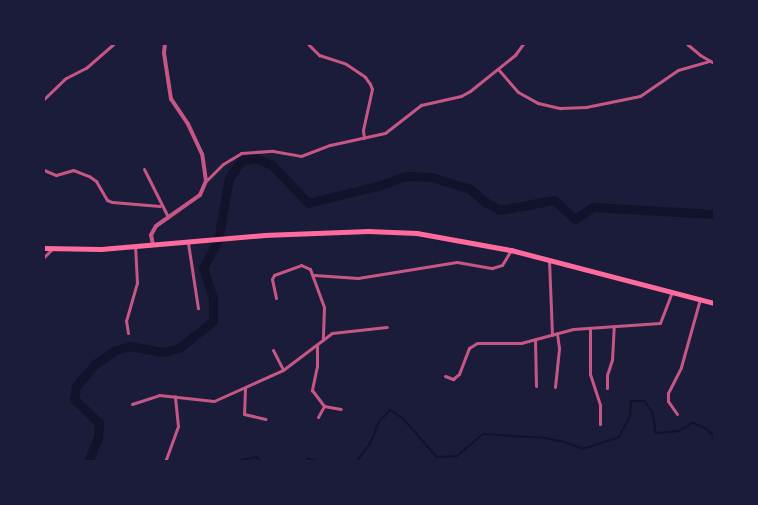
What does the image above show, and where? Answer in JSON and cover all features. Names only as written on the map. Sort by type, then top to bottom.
[{"type":"highway","points":[[44,248],[135,247],[264,236],[368,231],[417,233],[511,250],[714,303]]},
{"type":"street","points":[[44,99],[66,78],[86,68],[114,44]]},
{"type":"street","points":[[165,44],[164,53],[171,99],[188,124],[202,154],[206,181]]},
{"type":"street","points":[[308,44],[319,55],[346,64],[366,77],[372,89],[363,130],[364,138]]},
{"type":"street","points":[[153,246],[152,236],[156,226],[200,195],[206,181],[223,164],[241,153],[273,152],[301,156],[330,145],[385,133],[422,105],[461,96],[515,55],[523,44]]},
{"type":"street","points":[[687,44],[712,62]]},
{"type":"street","points":[[498,69],[518,92],[538,103],[560,108],[586,107],[640,96],[678,70],[712,62]]},
{"type":"street","points":[[144,169],[160,206],[168,217]]},
{"type":"street","points":[[44,170],[56,175],[73,170],[89,176],[96,181],[107,200],[112,202],[160,206]]},
{"type":"street","points":[[188,243],[198,308]]},
{"type":"street","points":[[128,333],[126,317],[137,284],[135,247]]},
{"type":"street","points":[[44,257],[52,249]]},
{"type":"street","points":[[314,275],[358,278],[457,262],[492,268],[502,265],[511,250]]},
{"type":"street","points":[[549,260],[552,335]]},
{"type":"street","points":[[276,298],[272,282],[274,275],[301,265],[310,269],[324,307],[323,339]]},
{"type":"street","points":[[445,376],[453,379],[459,374],[473,344],[521,344],[557,333],[591,327],[660,323],[672,292]]},
{"type":"street","points":[[677,414],[668,401],[668,393],[681,366],[685,344],[693,331],[693,318],[700,299]]},
{"type":"street","points":[[607,388],[607,375],[612,360],[614,326]]},
{"type":"street","points":[[132,404],[150,397],[175,396],[214,401],[283,370],[323,339],[340,332],[387,327]]},
{"type":"street","points":[[591,327],[590,374],[600,405],[600,424]]},
{"type":"street","points":[[555,387],[559,339],[557,333]]},
{"type":"street","points":[[535,339],[536,386]]},
{"type":"street","points":[[316,345],[317,366],[312,390],[324,406],[341,409]]},
{"type":"street","points":[[273,350],[283,370]]},
{"type":"street","points":[[245,388],[243,413],[265,419]]},
{"type":"street","points":[[165,462],[178,426],[175,396]]},
{"type":"street","points":[[318,417],[324,406]]},
{"type":"waterway","points":[[88,462],[98,437],[99,423],[74,399],[76,386],[95,364],[114,351],[129,346],[163,352],[179,348],[213,321],[213,298],[203,268],[218,240],[229,178],[242,160],[256,158],[272,165],[308,203],[378,186],[406,176],[431,177],[470,189],[485,202],[500,210],[554,200],[575,219],[593,207],[714,214]]},
{"type":"waterway","points":[[354,462],[370,444],[379,422],[390,410],[403,418],[437,457],[457,456],[483,434],[545,438],[583,449],[619,437],[630,416],[631,401],[645,401],[653,413],[656,433],[679,431],[693,423],[707,429],[714,436]]},
{"type":"waterway","points":[[232,462],[257,457],[262,462]]},
{"type":"waterway","points":[[306,462],[308,459],[322,462]]}]
